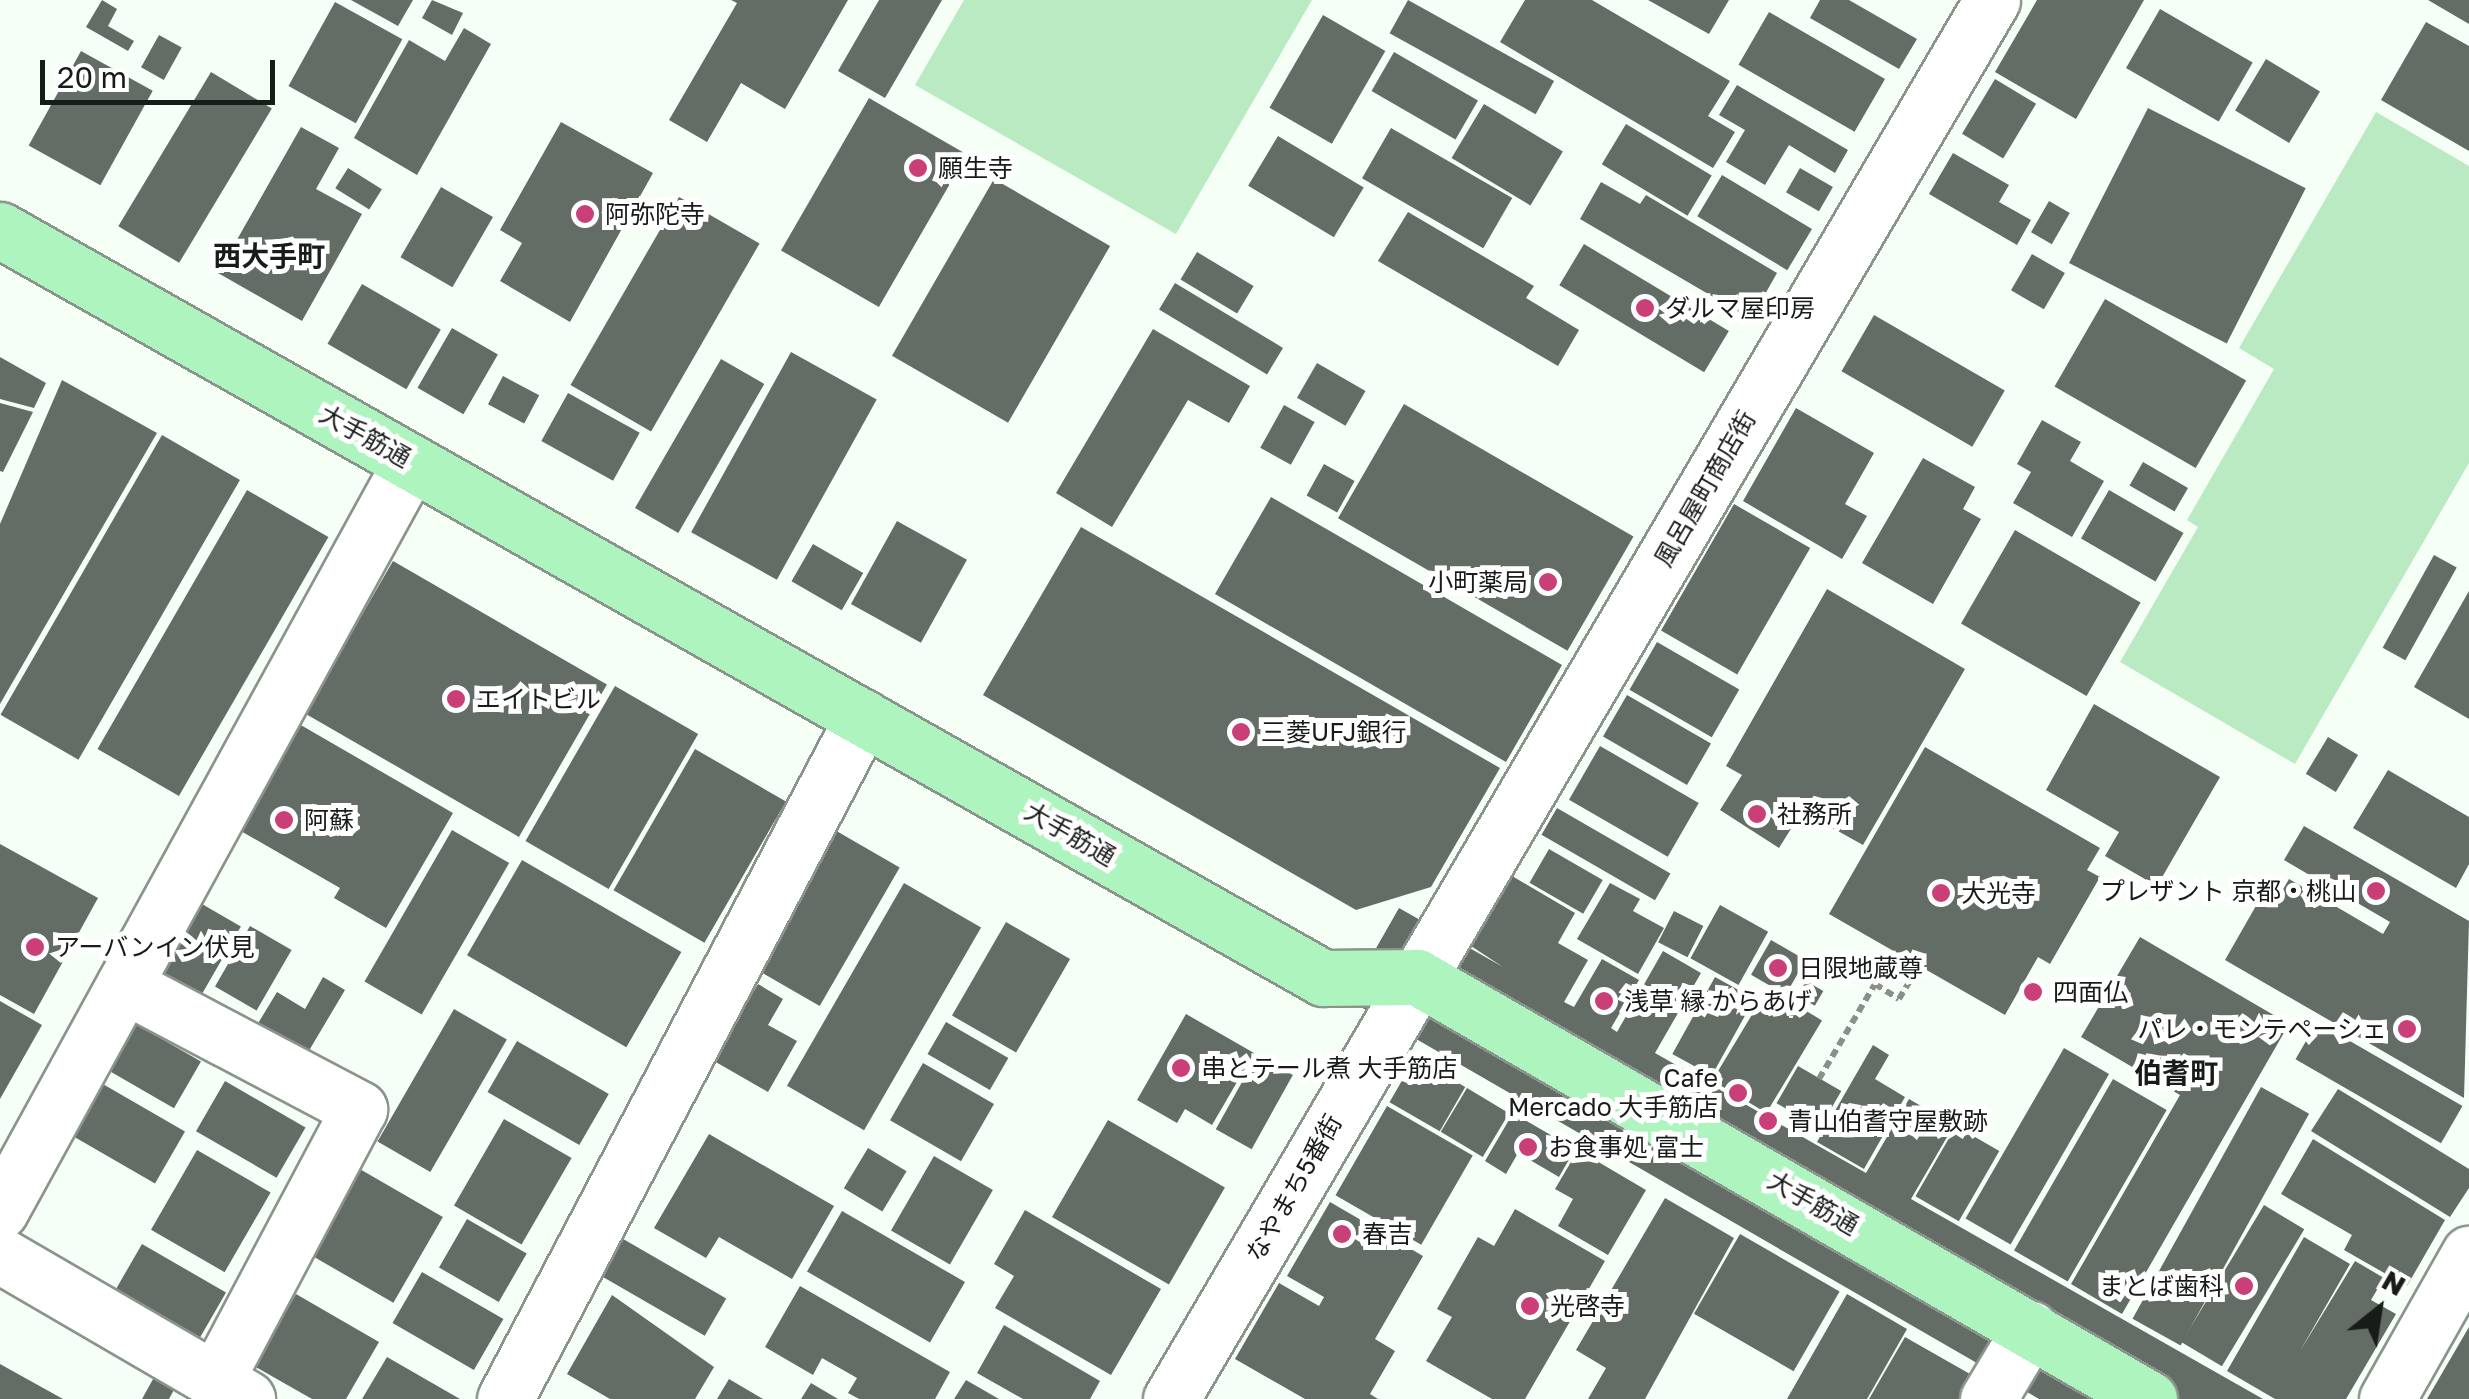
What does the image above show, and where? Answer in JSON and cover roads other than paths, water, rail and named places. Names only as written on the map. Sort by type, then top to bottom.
[{"type":"main road","name":"大手筋通","points":[[0,230],[1323,978],[1418,977],[2149,1399]]},
{"type":"street","name":"風呂屋町商店街","points":[[1418,977],[1992,0]]},
{"type":"street","points":[[0,1211],[411,462]]},
{"type":"street","points":[[506,1399],[863,717]]},
{"type":"street","name":"なやまち5番街","points":[[1171,1399],[1418,977]]},
{"type":"street","points":[[0,1255],[231,1390],[359,1108],[124,985]]},
{"type":"street","points":[[2388,1399],[2469,1254]]},
{"type":"street","points":[[1988,1399],[2030,1330]]},
{"type":"place","name":"願生寺","points":[[918,168]]},
{"type":"place","name":"阿弥陀寺","points":[[585,214]]},
{"type":"place","name":"ダルマ屋印房","points":[[1645,308]]},
{"type":"place","name":"小町薬局","points":[[1548,582]]},
{"type":"place","name":"エイトビル","points":[[456,699]]},
{"type":"place","name":"三菱UFJ銀行","points":[[1241,732]]},
{"type":"place","name":"社務所","points":[[1757,814]]},
{"type":"place","name":"阿蘇","points":[[284,820]]},
{"type":"place","name":"プレザント 京都・桃山","points":[[2376,891]]},
{"type":"place","name":"大光寺","points":[[1941,893]]},
{"type":"place","name":"アーバンイン伏見","points":[[35,947]]},
{"type":"place","name":"日限地蔵尊","points":[[1778,968]]},
{"type":"place","name":"四面仏","points":[[2033,992]]},
{"type":"place","name":"浅草 縁 からあげ","points":[[1604,1001]]},
{"type":"place","name":"パレ・モンテペーシェ","points":[[2407,1029]]},
{"type":"place","name":"串とテール煮 大手筋店","points":[[1181,1068]]},
{"type":"place","name":"Cafe Mercado 大手筋店","points":[[1738,1093]]},
{"type":"place","name":"青山伯耆守屋敷跡","points":[[1768,1121]]},
{"type":"place","name":"お食事処 富士","points":[[1528,1147]]},
{"type":"place","name":"春吉","points":[[1342,1234]]},
{"type":"place","name":"まとば歯科","points":[[2244,1286]]},
{"type":"place","name":"光啓寺","points":[[1530,1306]]},
{"type":"district","name":"西大手町","points":[[269,256]]},
{"type":"district","name":"伯耆町","points":[[2176,1073]]}]
